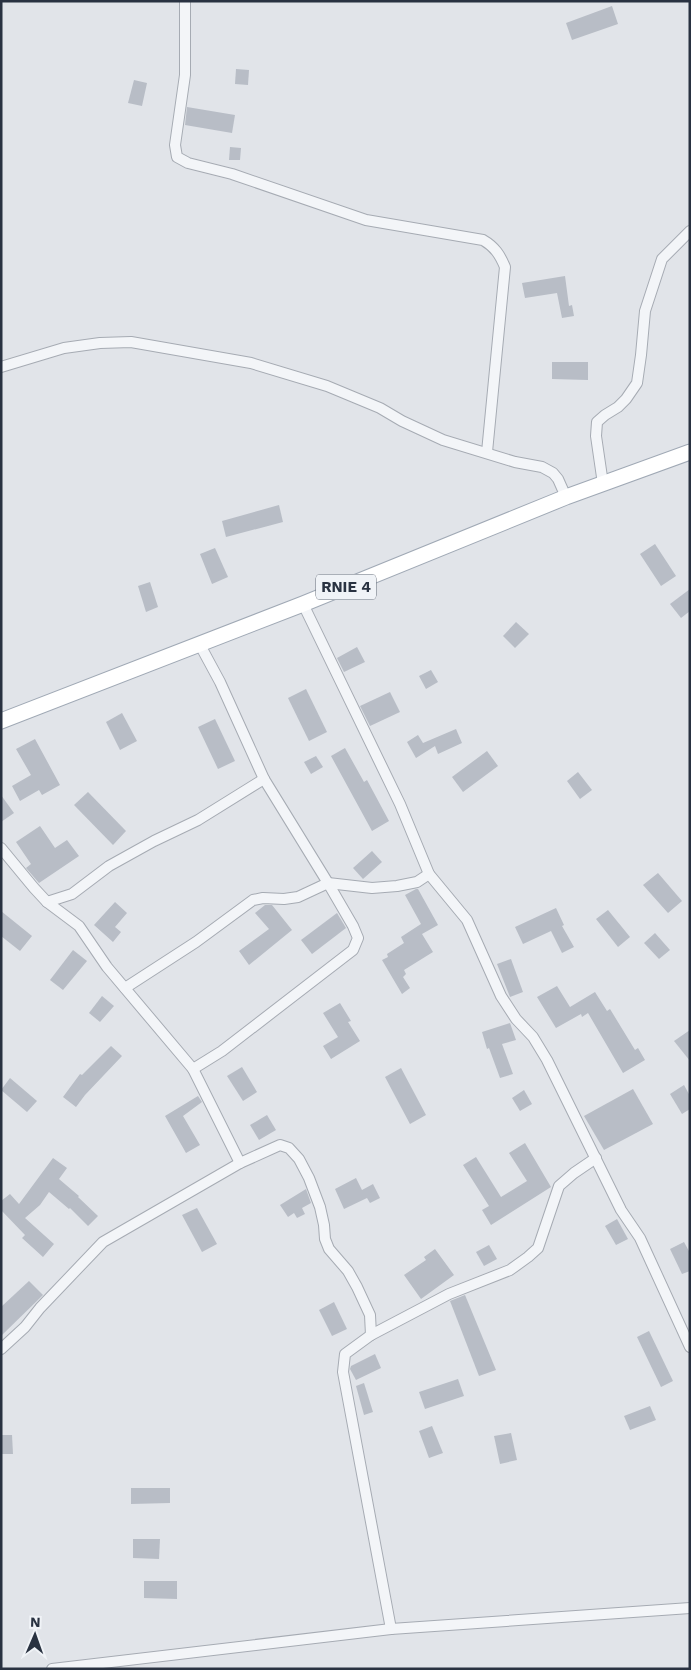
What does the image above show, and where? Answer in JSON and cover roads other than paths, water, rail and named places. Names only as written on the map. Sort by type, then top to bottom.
[{"type":"main road","name":"RNIE 4","points":[[1,721],[200,645],[566,497],[690,452]]},
{"type":"street","points":[[185,1],[185,75],[175,145],[177,157],[188,163],[232,174],[366,220],[483,240],[492,246],[500,256],[505,267],[487,452]]},
{"type":"street","points":[[603,484],[596,436],[597,422],[618,407],[637,383],[645,311],[662,258],[690,231]]},
{"type":"street","points":[[1,367],[64,348],[100,343],[131,342],[251,363],[327,386],[380,408],[402,422],[443,440],[515,462],[542,467],[553,473],[558,479],[566,497]]},
{"type":"street","points":[[303,604],[400,804],[430,874],[467,920],[501,996],[516,1018],[533,1037],[548,1060],[621,1210],[640,1238],[690,1347]]},
{"type":"street","points":[[194,1069],[222,1050],[353,950],[358,938],[328,883],[264,778],[220,682],[200,645]]},
{"type":"street","points":[[47,902],[72,894],[109,866],[154,841],[198,820],[264,778]]},
{"type":"street","points":[[1,848],[47,902],[79,926],[107,967],[194,1069],[240,1163]]},
{"type":"street","points":[[125,988],[196,942],[252,900],[298,897],[328,883],[372,888],[398,886],[417,882],[430,874]]},
{"type":"street","points":[[1,1349],[25,1327],[40,1308],[103,1242],[240,1163],[280,1145],[289,1148],[299,1159],[309,1178],[320,1207],[325,1239],[329,1249],[348,1271],[370,1315],[371,1335]]},
{"type":"street","points":[[391,1630],[344,1372],[343,1362],[345,1354],[371,1335],[449,1294],[510,1270],[528,1257],[538,1248],[559,1186],[596,1158]]},
{"type":"street","points":[[370,1315],[390,1326]]},
{"type":"street","points":[[52,1669],[391,1630],[690,1608]]}]
